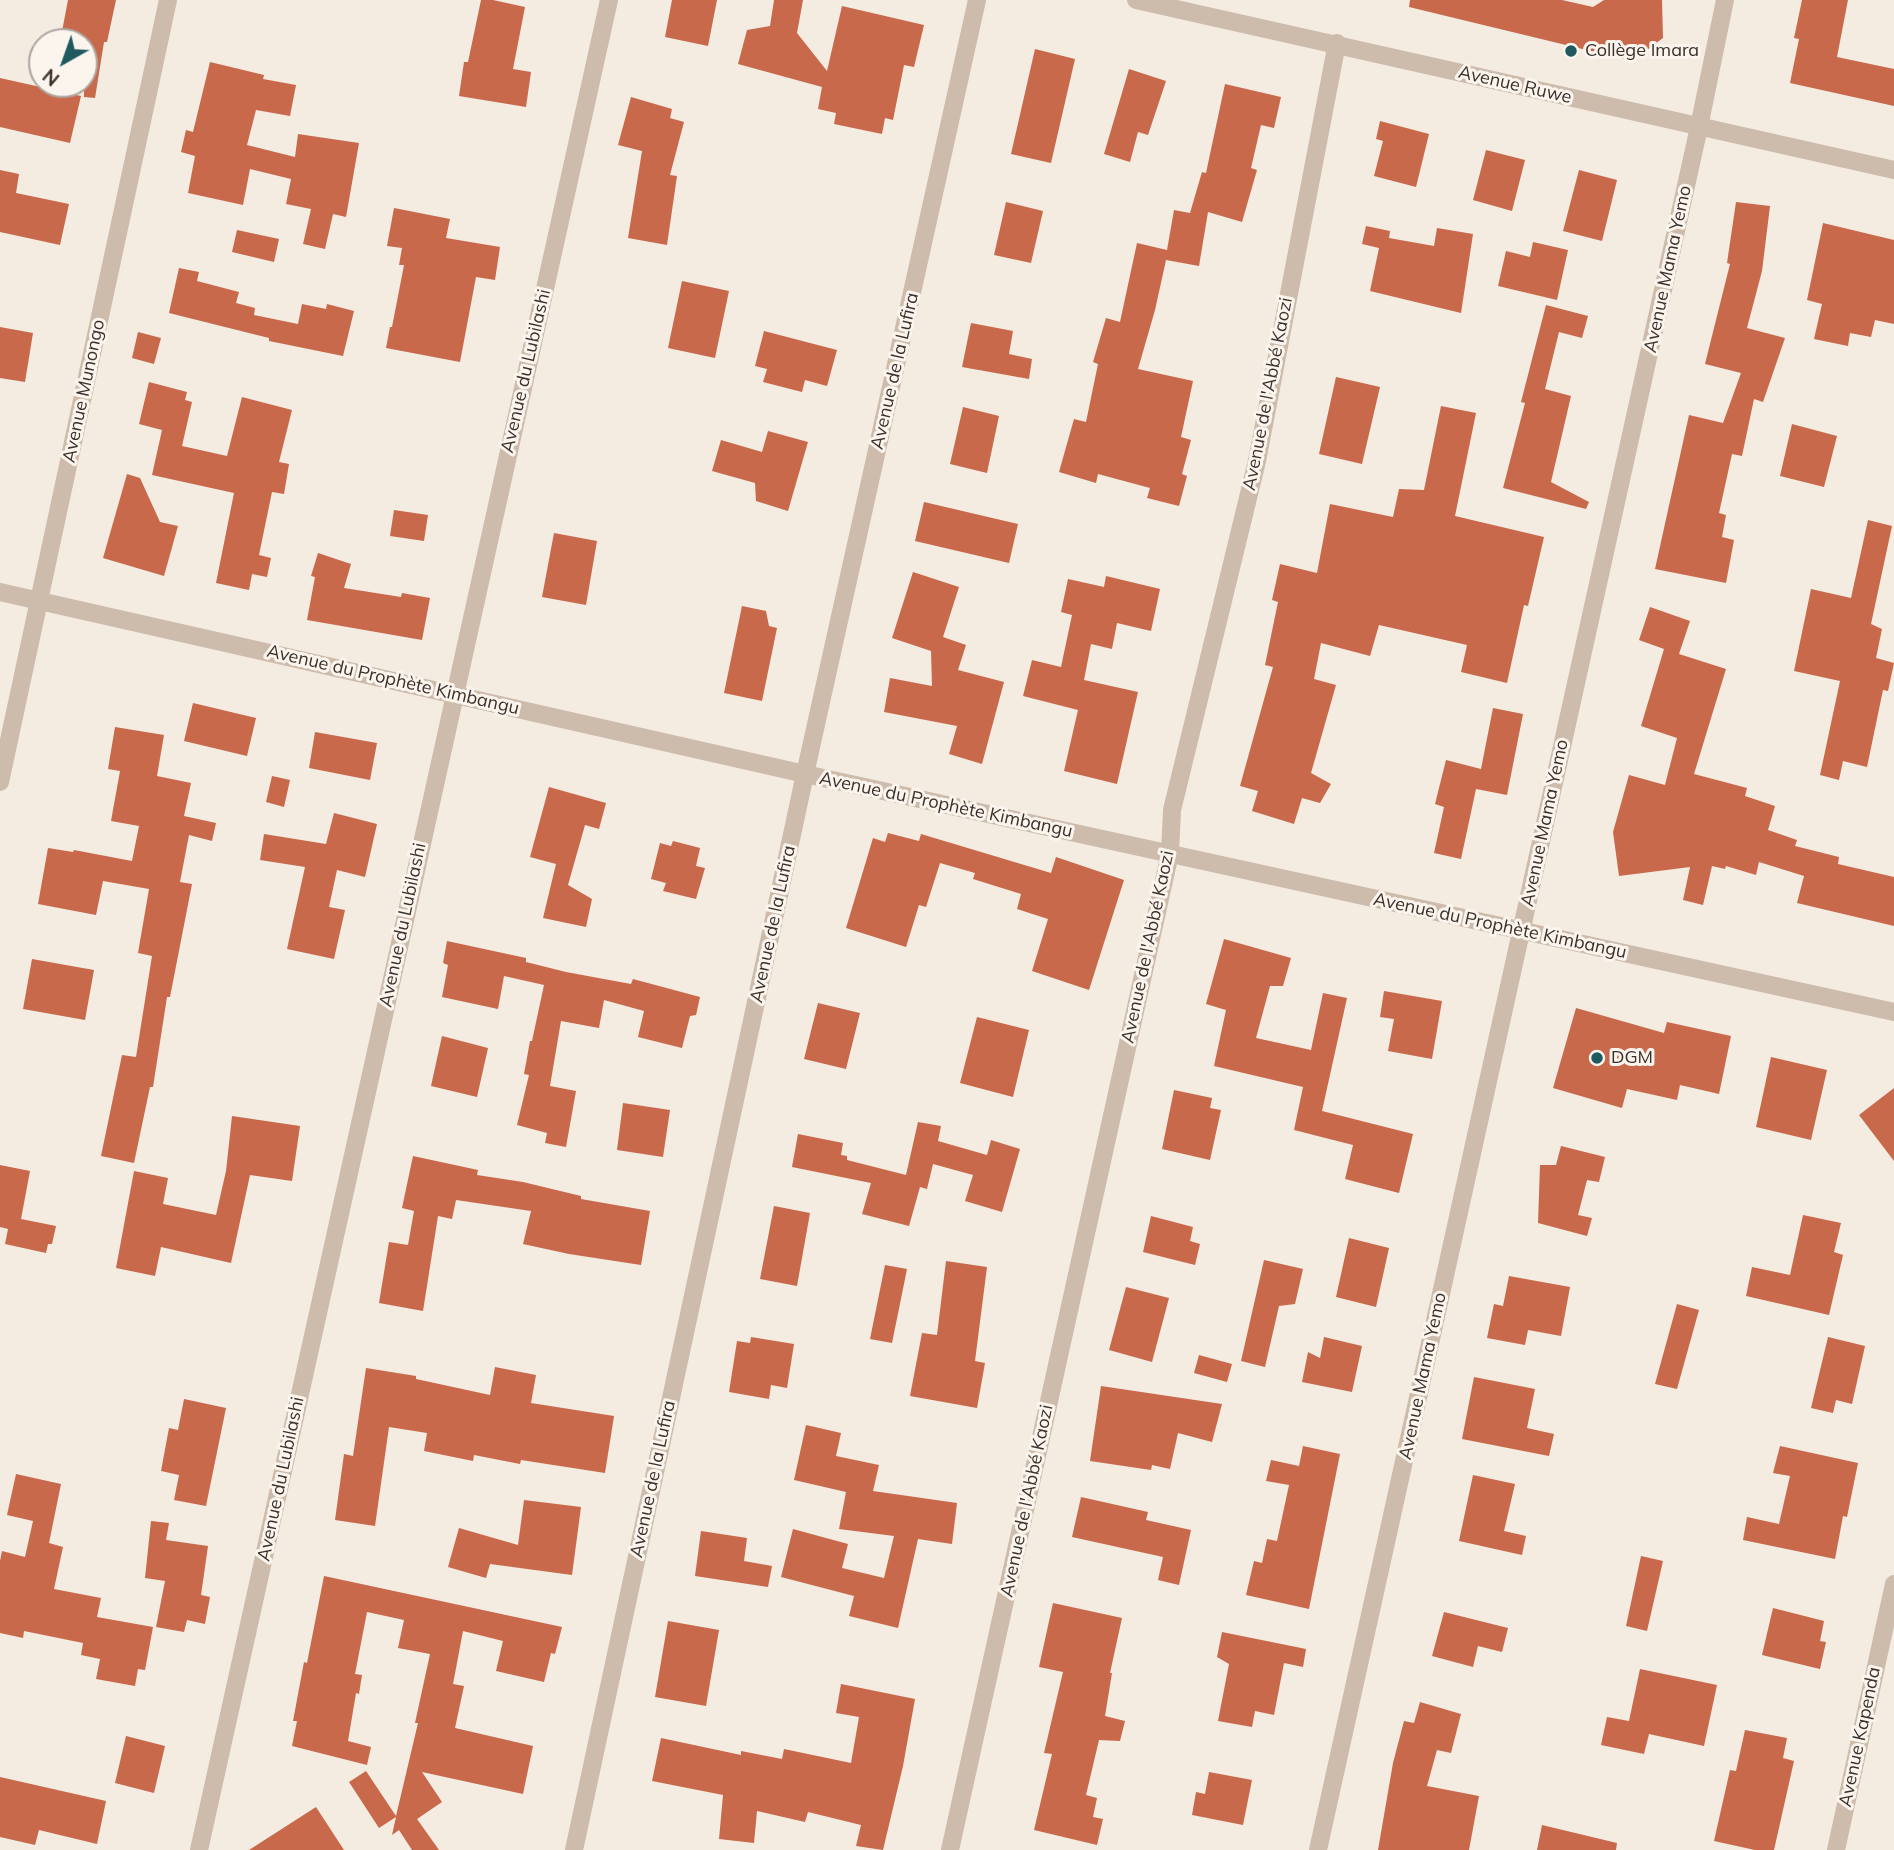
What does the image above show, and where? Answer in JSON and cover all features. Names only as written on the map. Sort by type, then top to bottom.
[{"type":"street","name":"Avenue Munongo","points":[[0,782],[168,0]]},
{"type":"street","name":"Avenue du Lubilashi","points":[[199,1850],[608,0]]},
{"type":"street","name":"Avenue de la Lufira","points":[[573,1850],[805,774],[977,0]]},
{"type":"street","name":"Avenue Ruwe","points":[[1136,0],[1894,170]]},
{"type":"street","name":"Avenue Mama Yemo","points":[[1318,1850],[1725,0]]},
{"type":"street","name":"Avenue de l'Abbé Kaozi","points":[[950,1850],[1170,853],[1172,810],[1256,461],[1336,43]]},
{"type":"street","name":"Avenue du Prophète Kimbangu","points":[[0,592],[805,774],[1894,1012]]},
{"type":"street","name":"Avenue Kapenda","points":[[1836,1850],[1894,1584]]},
{"type":"building","points":[[68,0],[116,0],[107,42],[104,42],[98,79],[98,28],[63,28]]},
{"type":"building","points":[[481,0],[525,7],[513,69],[531,72],[526,107],[459,96],[464,62],[468,62]]},
{"type":"building","points":[[672,0],[717,0],[708,46],[665,37]]},
{"type":"building","points":[[774,0],[803,0],[797,33],[827,71],[842,6],[924,25],[914,67],[904,65],[893,120],[885,118],[882,134],[834,124],[836,113],[818,109],[822,87],[738,64],[747,30],[770,26]]},
{"type":"building","points":[[1410,0],[1562,0],[1593,7],[1604,0],[1662,0],[1663,38],[1632,61],[1409,7]]},
{"type":"building","points":[[1802,0],[1848,0],[1837,57],[1894,69],[1894,106],[1790,83],[1799,39],[1794,38]]},
{"type":"building","points":[[1035,49],[1075,59],[1051,163],[1011,154]]},
{"type":"building","points":[[210,62],[264,75],[263,79],[296,85],[290,116],[256,110],[247,145],[295,157],[298,134],[359,143],[346,217],[333,214],[325,249],[303,244],[311,209],[286,204],[291,179],[250,169],[243,205],[188,193],[195,156],[181,152],[186,130],[193,132]]},
{"type":"building","points":[[1129,69],[1166,81],[1148,135],[1138,132],[1130,162],[1104,154]]},
{"type":"building","points":[[0,78],[28,84],[28,98],[81,98],[70,143],[0,127]]},
{"type":"building","points":[[1225,84],[1281,97],[1274,128],[1261,125],[1251,168],[1257,170],[1242,222],[1208,212],[1199,266],[1166,260],[1138,369],[1193,381],[1181,437],[1191,440],[1182,474],[1187,476],[1179,506],[1147,498],[1150,488],[1098,474],[1096,483],[1059,472],[1074,419],[1086,422],[1098,364],[1093,362],[1106,318],[1120,322],[1137,243],[1167,250],[1174,210],[1190,213],[1202,172],[1206,173]]},
{"type":"building","points":[[631,97],[672,109],[670,118],[684,122],[670,175],[677,176],[667,245],[628,238],[642,151],[618,145]]},
{"type":"building","points":[[1380,121],[1429,134],[1416,187],[1374,176],[1383,141],[1376,139]]},
{"type":"building","points":[[1486,150],[1525,160],[1512,211],[1473,200]]},
{"type":"building","points":[[0,170],[19,174],[16,193],[69,204],[60,245],[0,232]]},
{"type":"building","points":[[1579,170],[1617,180],[1602,241],[1563,231]]},
{"type":"building","points":[[1006,202],[1043,211],[1031,263],[994,255]]},
{"type":"building","points":[[1736,202],[1770,206],[1762,271],[1747,328],[1785,338],[1763,402],[1754,399],[1742,456],[1732,454],[1719,513],[1726,515],[1722,537],[1734,540],[1726,583],[1655,569],[1689,415],[1723,423],[1741,373],[1705,364],[1730,264],[1727,263]]},
{"type":"building","points":[[394,208],[450,219],[446,238],[500,247],[495,280],[476,277],[460,362],[386,348],[404,265],[399,265],[402,248],[387,246]]},
{"type":"building","points":[[1823,223],[1894,240],[1894,324],[1875,320],[1871,337],[1850,333],[1848,346],[1814,339],[1822,304],[1807,300]]},
{"type":"building","points":[[1366,226],[1390,231],[1389,238],[1434,246],[1437,228],[1473,234],[1461,313],[1370,291],[1379,248],[1362,244]]},
{"type":"building","points":[[237,230],[279,239],[274,262],[232,252]]},
{"type":"building","points":[[1533,242],[1568,250],[1557,300],[1498,286],[1506,251],[1530,257]]},
{"type":"building","points":[[179,268],[199,272],[197,281],[239,292],[236,303],[255,308],[254,315],[298,324],[302,304],[326,309],[327,304],[354,311],[343,356],[269,341],[269,338],[169,313]]},
{"type":"building","points":[[682,281],[729,291],[715,358],[668,348]]},
{"type":"building","points":[[1546,305],[1588,316],[1582,338],[1559,332],[1545,389],[1571,396],[1551,482],[1589,502],[1586,509],[1503,488],[1525,403],[1521,402]]},
{"type":"building","points":[[971,323],[1013,331],[1009,354],[1032,359],[1029,379],[962,367]]},
{"type":"building","points":[[0,327],[33,333],[25,382],[0,378]]},
{"type":"building","points":[[764,331],[837,350],[827,386],[805,380],[802,392],[763,382],[767,369],[755,366]]},
{"type":"building","points":[[138,332],[161,338],[154,364],[132,358]]},
{"type":"building","points":[[1336,377],[1380,387],[1362,464],[1319,454]]},
{"type":"building","points":[[149,382],[187,392],[185,400],[192,402],[182,446],[227,456],[242,397],[292,410],[279,462],[289,464],[284,494],[272,492],[259,555],[271,558],[267,577],[252,574],[249,590],[216,583],[234,493],[152,475],[162,430],[139,424]]},
{"type":"building","points":[[1441,406],[1476,413],[1455,516],[1544,537],[1528,606],[1524,605],[1507,683],[1461,672],[1467,645],[1379,625],[1370,656],[1321,643],[1314,679],[1336,685],[1311,773],[1331,784],[1320,803],[1302,798],[1294,824],[1252,811],[1258,791],[1240,786],[1273,667],[1265,665],[1278,602],[1272,600],[1280,564],[1317,573],[1330,504],[1393,517],[1399,489],[1424,490]]},
{"type":"building","points":[[963,407],[999,416],[987,473],[950,464]]},
{"type":"building","points":[[1792,424],[1837,436],[1824,487],[1780,476]]},
{"type":"building","points":[[768,431],[808,442],[788,511],[756,501],[755,483],[712,471],[721,440],[762,452]]},
{"type":"building","points":[[127,474],[140,478],[160,522],[178,526],[164,576],[103,558]]},
{"type":"building","points":[[924,502],[1018,524],[1009,563],[915,541]]},
{"type":"building","points":[[394,510],[428,515],[424,541],[390,536]]},
{"type":"building","points":[[1868,520],[1892,526],[1871,624],[1882,629],[1876,658],[1894,663],[1888,691],[1883,690],[1867,767],[1843,761],[1839,780],[1820,775],[1840,681],[1794,671],[1811,589],[1851,598]]},
{"type":"building","points":[[554,533],[597,541],[586,605],[542,597]]},
{"type":"building","points":[[318,553],[351,564],[344,588],[401,597],[402,593],[430,598],[422,640],[307,620],[315,577],[311,576]]},
{"type":"building","points":[[913,572],[959,587],[943,637],[966,645],[958,670],[1004,682],[982,764],[949,754],[957,726],[884,712],[890,678],[932,686],[931,651],[892,638]]},
{"type":"building","points":[[1106,576],[1160,589],[1151,631],[1117,623],[1112,649],[1091,644],[1084,680],[1138,692],[1117,784],[1064,771],[1078,710],[1023,696],[1032,660],[1061,667],[1072,615],[1061,612],[1068,579],[1104,587]]},
{"type":"building","points":[[742,606],[766,611],[769,626],[777,628],[762,701],[724,693]]},
{"type":"building","points":[[1650,607],[1690,621],[1679,654],[1726,669],[1694,774],[1747,788],[1745,796],[1775,806],[1768,830],[1797,840],[1795,846],[1839,857],[1838,864],[1894,877],[1894,926],[1797,903],[1804,876],[1759,862],[1756,875],[1726,866],[1725,869],[1712,866],[1703,905],[1683,900],[1690,867],[1619,876],[1613,832],[1629,775],[1665,785],[1677,738],[1641,726],[1664,649],[1639,640]]},
{"type":"building","points":[[193,703],[256,718],[247,756],[184,741]]},
{"type":"building","points":[[1493,708],[1523,714],[1507,795],[1476,789],[1461,859],[1434,853],[1444,807],[1435,804],[1446,760],[1481,769]]},
{"type":"building","points":[[115,727],[164,735],[157,776],[191,783],[184,816],[216,823],[212,841],[189,835],[180,882],[192,884],[170,997],[167,997],[153,1087],[150,1087],[134,1163],[101,1156],[122,1055],[136,1057],[152,956],[138,953],[149,889],[103,881],[96,915],[38,904],[48,848],[132,861],[139,826],[111,821],[120,771],[108,769]]},
{"type":"building","points":[[315,732],[377,743],[370,780],[309,768]]},
{"type":"building","points":[[272,776],[290,780],[284,807],[266,802]]},
{"type":"building","points":[[549,787],[606,803],[599,829],[585,825],[568,885],[592,899],[586,927],[543,918],[556,864],[530,857]]},
{"type":"building","points":[[334,813],[377,824],[365,877],[337,870],[329,907],[345,910],[334,959],[287,949],[305,867],[260,860],[264,834],[326,844]]},
{"type":"building","points":[[888,833],[919,841],[921,834],[1051,873],[1056,857],[1124,880],[1089,990],[1032,971],[1048,919],[1017,909],[1021,894],[973,879],[975,873],[940,863],[926,907],[919,905],[906,947],[846,928],[873,838],[885,842]]},
{"type":"building","points":[[673,841],[700,848],[696,866],[705,868],[696,899],[663,891],[666,883],[651,879],[660,843],[671,846]]},
{"type":"building","points":[[1224,939],[1291,958],[1283,986],[1270,986],[1256,1038],[1311,1050],[1323,993],[1347,998],[1322,1111],[1413,1134],[1399,1193],[1345,1179],[1353,1145],[1294,1130],[1303,1087],[1214,1066],[1226,1010],[1206,1004]]},
{"type":"building","points":[[447,941],[526,958],[526,962],[566,972],[631,984],[633,979],[700,997],[696,1015],[690,1016],[682,1048],[638,1037],[644,1011],[604,1000],[599,1028],[561,1021],[550,1086],[576,1091],[566,1147],[545,1143],[547,1133],[517,1125],[529,1075],[524,1074],[530,1041],[544,985],[504,976],[498,1009],[442,997],[448,965],[443,963]]},
{"type":"building","points":[[32,959],[94,970],[85,1020],[23,1009]]},
{"type":"building","points":[[1384,991],[1442,1001],[1432,1059],[1388,1051],[1394,1019],[1380,1017]]},
{"type":"building","points":[[818,1003],[860,1013],[846,1069],[804,1059]]},
{"type":"building","points":[[1576,1008],[1664,1033],[1667,1022],[1731,1036],[1719,1094],[1680,1085],[1677,1100],[1627,1089],[1622,1108],[1553,1088]]},
{"type":"building","points":[[977,1017],[1029,1030],[1013,1097],[960,1083]]},
{"type":"building","points":[[442,1036],[488,1048],[477,1097],[431,1086]]},
{"type":"building","points":[[1771,1057],[1827,1070],[1811,1140],[1756,1127]]},
{"type":"building","points":[[1894,1088],[1894,1161],[1859,1115]]},
{"type":"building","points":[[1174,1090],[1212,1098],[1210,1108],[1221,1110],[1210,1160],[1162,1149]]},
{"type":"building","points":[[623,1103],[670,1110],[663,1157],[617,1150]]},
{"type":"building","points":[[232,1116],[300,1126],[292,1181],[250,1175],[231,1263],[161,1247],[155,1276],[116,1268],[134,1171],[168,1178],[163,1204],[216,1215],[226,1171]]},
{"type":"building","points":[[918,1122],[941,1126],[938,1141],[987,1155],[991,1140],[1020,1149],[1002,1212],[965,1201],[973,1175],[933,1164],[927,1189],[920,1187],[909,1226],[862,1214],[871,1183],[792,1167],[798,1134],[843,1143],[841,1155],[847,1156],[847,1160],[906,1175]]},
{"type":"building","points":[[1561,1146],[1605,1157],[1599,1182],[1587,1180],[1578,1215],[1592,1218],[1587,1236],[1538,1223],[1540,1165],[1556,1165]]},
{"type":"building","points":[[413,1156],[478,1170],[477,1175],[523,1182],[581,1196],[581,1199],[650,1211],[641,1265],[523,1244],[531,1211],[456,1200],[452,1219],[438,1216],[423,1311],[379,1303],[389,1242],[408,1245],[414,1211],[402,1208]]},
{"type":"building","points":[[0,1165],[30,1171],[21,1219],[56,1226],[52,1244],[48,1244],[46,1253],[5,1244],[8,1229],[0,1227]]},
{"type":"building","points":[[774,1206],[810,1213],[797,1286],[760,1279]]},
{"type":"building","points":[[1803,1215],[1841,1223],[1834,1252],[1843,1255],[1829,1315],[1746,1296],[1752,1267],[1790,1275]]},
{"type":"building","points":[[1151,1216],[1193,1227],[1190,1241],[1200,1244],[1195,1265],[1143,1252]]},
{"type":"building","points":[[1349,1238],[1389,1248],[1376,1307],[1336,1297]]},
{"type":"building","points":[[1264,1260],[1303,1269],[1295,1304],[1279,1306],[1265,1367],[1241,1361]]},
{"type":"building","points":[[946,1261],[987,1267],[975,1361],[985,1363],[977,1408],[910,1396],[922,1333],[937,1335]]},
{"type":"building","points":[[885,1265],[907,1269],[892,1343],[870,1339]]},
{"type":"building","points":[[1509,1276],[1570,1287],[1561,1336],[1528,1330],[1525,1345],[1487,1338],[1494,1304],[1503,1306]]},
{"type":"building","points":[[1126,1287],[1169,1298],[1152,1362],[1109,1350]]},
{"type":"building","points":[[1677,1304],[1699,1310],[1677,1389],[1655,1384]]},
{"type":"building","points":[[751,1337],[794,1344],[787,1388],[771,1385],[769,1399],[729,1392],[737,1341],[750,1343]]},
{"type":"building","points":[[1324,1337],[1362,1346],[1352,1392],[1302,1382],[1308,1352],[1320,1358]]},
{"type":"building","points":[[1828,1337],[1865,1346],[1852,1404],[1836,1400],[1833,1413],[1811,1408]]},
{"type":"building","points":[[1199,1355],[1232,1364],[1227,1382],[1194,1373]]},
{"type":"building","points":[[495,1367],[536,1375],[531,1403],[614,1416],[605,1473],[521,1460],[520,1464],[474,1455],[473,1461],[424,1451],[427,1433],[389,1427],[375,1526],[335,1520],[344,1454],[353,1456],[366,1368],[416,1376],[416,1379],[490,1395]]},
{"type":"building","points":[[1474,1377],[1535,1389],[1527,1428],[1554,1434],[1549,1456],[1462,1439]]},
{"type":"building","points":[[1101,1386],[1222,1404],[1212,1442],[1178,1433],[1170,1469],[1152,1465],[1151,1470],[1090,1461]]},
{"type":"building","points":[[184,1399],[226,1408],[206,1506],[174,1500],[179,1475],[161,1471],[169,1428],[178,1430]]},
{"type":"building","points":[[806,1425],[841,1433],[836,1456],[879,1465],[873,1491],[957,1503],[952,1544],[918,1539],[898,1628],[849,1616],[854,1596],[781,1577],[793,1529],[848,1544],[842,1568],[884,1578],[894,1536],[839,1529],[846,1492],[794,1480]]},
{"type":"building","points":[[1303,1446],[1340,1454],[1309,1609],[1246,1595],[1254,1561],[1262,1563],[1267,1539],[1277,1541],[1289,1485],[1266,1481],[1271,1460],[1299,1466]]},
{"type":"building","points":[[1780,1446],[1858,1463],[1847,1517],[1843,1516],[1835,1559],[1743,1540],[1747,1517],[1779,1524],[1790,1476],[1773,1473]]},
{"type":"building","points":[[16,1474],[61,1484],[49,1543],[63,1547],[54,1589],[101,1598],[97,1617],[153,1627],[145,1670],[138,1669],[135,1686],[96,1679],[100,1659],[81,1655],[83,1643],[24,1631],[23,1638],[0,1633],[2,1551],[25,1557],[33,1521],[7,1515]]},
{"type":"building","points":[[1473,1475],[1515,1484],[1504,1531],[1526,1536],[1522,1555],[1459,1541]]},
{"type":"building","points":[[1081,1497],[1148,1512],[1146,1520],[1191,1530],[1179,1585],[1158,1580],[1163,1557],[1072,1537]]},
{"type":"building","points":[[524,1500],[581,1507],[572,1575],[490,1564],[486,1578],[448,1567],[459,1528],[518,1545]]},
{"type":"building","points":[[151,1521],[169,1523],[166,1540],[208,1546],[201,1595],[210,1597],[205,1624],[187,1620],[184,1632],[156,1627],[165,1581],[145,1578]]},
{"type":"building","points":[[701,1531],[747,1538],[744,1561],[772,1566],[768,1587],[695,1576]]},
{"type":"building","points":[[1641,1556],[1663,1561],[1647,1631],[1626,1626]]},
{"type":"building","points":[[324,1576],[562,1627],[555,1654],[551,1653],[544,1682],[496,1671],[503,1641],[463,1631],[453,1684],[464,1686],[455,1728],[533,1746],[523,1794],[422,1772],[442,1802],[417,1819],[439,1850],[412,1850],[399,1830],[392,1835],[396,1817],[379,1828],[349,1782],[366,1771],[396,1816],[418,1723],[415,1723],[430,1654],[398,1648],[404,1620],[367,1612],[355,1674],[362,1675],[359,1694],[356,1693],[348,1741],[371,1747],[367,1765],[292,1746],[297,1721],[293,1721],[304,1662],[307,1663]]},
{"type":"building","points":[[1053,1603],[1122,1618],[1110,1673],[1105,1716],[1125,1721],[1120,1741],[1099,1740],[1086,1795],[1097,1798],[1093,1817],[1103,1819],[1097,1845],[1034,1830],[1052,1754],[1044,1753],[1063,1672],[1039,1667]]},
{"type":"building","points":[[1773,1608],[1824,1621],[1820,1641],[1826,1642],[1820,1669],[1762,1655]]},
{"type":"building","points":[[1444,1612],[1508,1628],[1502,1652],[1478,1646],[1473,1667],[1432,1656]]},
{"type":"building","points":[[668,1621],[719,1630],[706,1706],[655,1697]]},
{"type":"building","points":[[1222,1632],[1306,1649],[1303,1667],[1284,1663],[1274,1715],[1255,1711],[1252,1727],[1218,1721],[1229,1664],[1217,1657]]},
{"type":"building","points":[[1640,1669],[1717,1685],[1704,1746],[1649,1734],[1644,1754],[1601,1745],[1607,1717],[1629,1721]]},
{"type":"building","points":[[841,1684],[915,1699],[903,1766],[883,1850],[856,1846],[861,1825],[808,1812],[805,1822],[757,1811],[754,1843],[719,1839],[723,1795],[652,1781],[661,1738],[741,1755],[741,1751],[782,1759],[784,1749],[851,1763],[859,1717],[836,1713]]},
{"type":"building","points":[[1420,1702],[1461,1714],[1451,1753],[1437,1750],[1427,1786],[1479,1796],[1469,1850],[1378,1850],[1393,1763],[1404,1721],[1414,1723]]},
{"type":"building","points":[[1745,1730],[1787,1738],[1783,1758],[1794,1761],[1774,1850],[1755,1850],[1714,1841],[1730,1770],[1736,1771]]},
{"type":"building","points":[[126,1736],[165,1746],[154,1793],[115,1783]]},
{"type":"building","points":[[1209,1772],[1252,1780],[1243,1825],[1192,1815],[1196,1792],[1205,1794]]},
{"type":"building","points":[[0,1777],[106,1801],[97,1844],[39,1830],[35,1845],[0,1837]]},
{"type":"building","points":[[316,1807],[344,1850],[249,1850]]},
{"type":"building","points":[[1542,1825],[1617,1843],[1616,1850],[1537,1850]]},
{"type":"place","name":"Collège Imara","points":[[1571,51]]},
{"type":"place","name":"DGM","points":[[1597,1058]]}]
